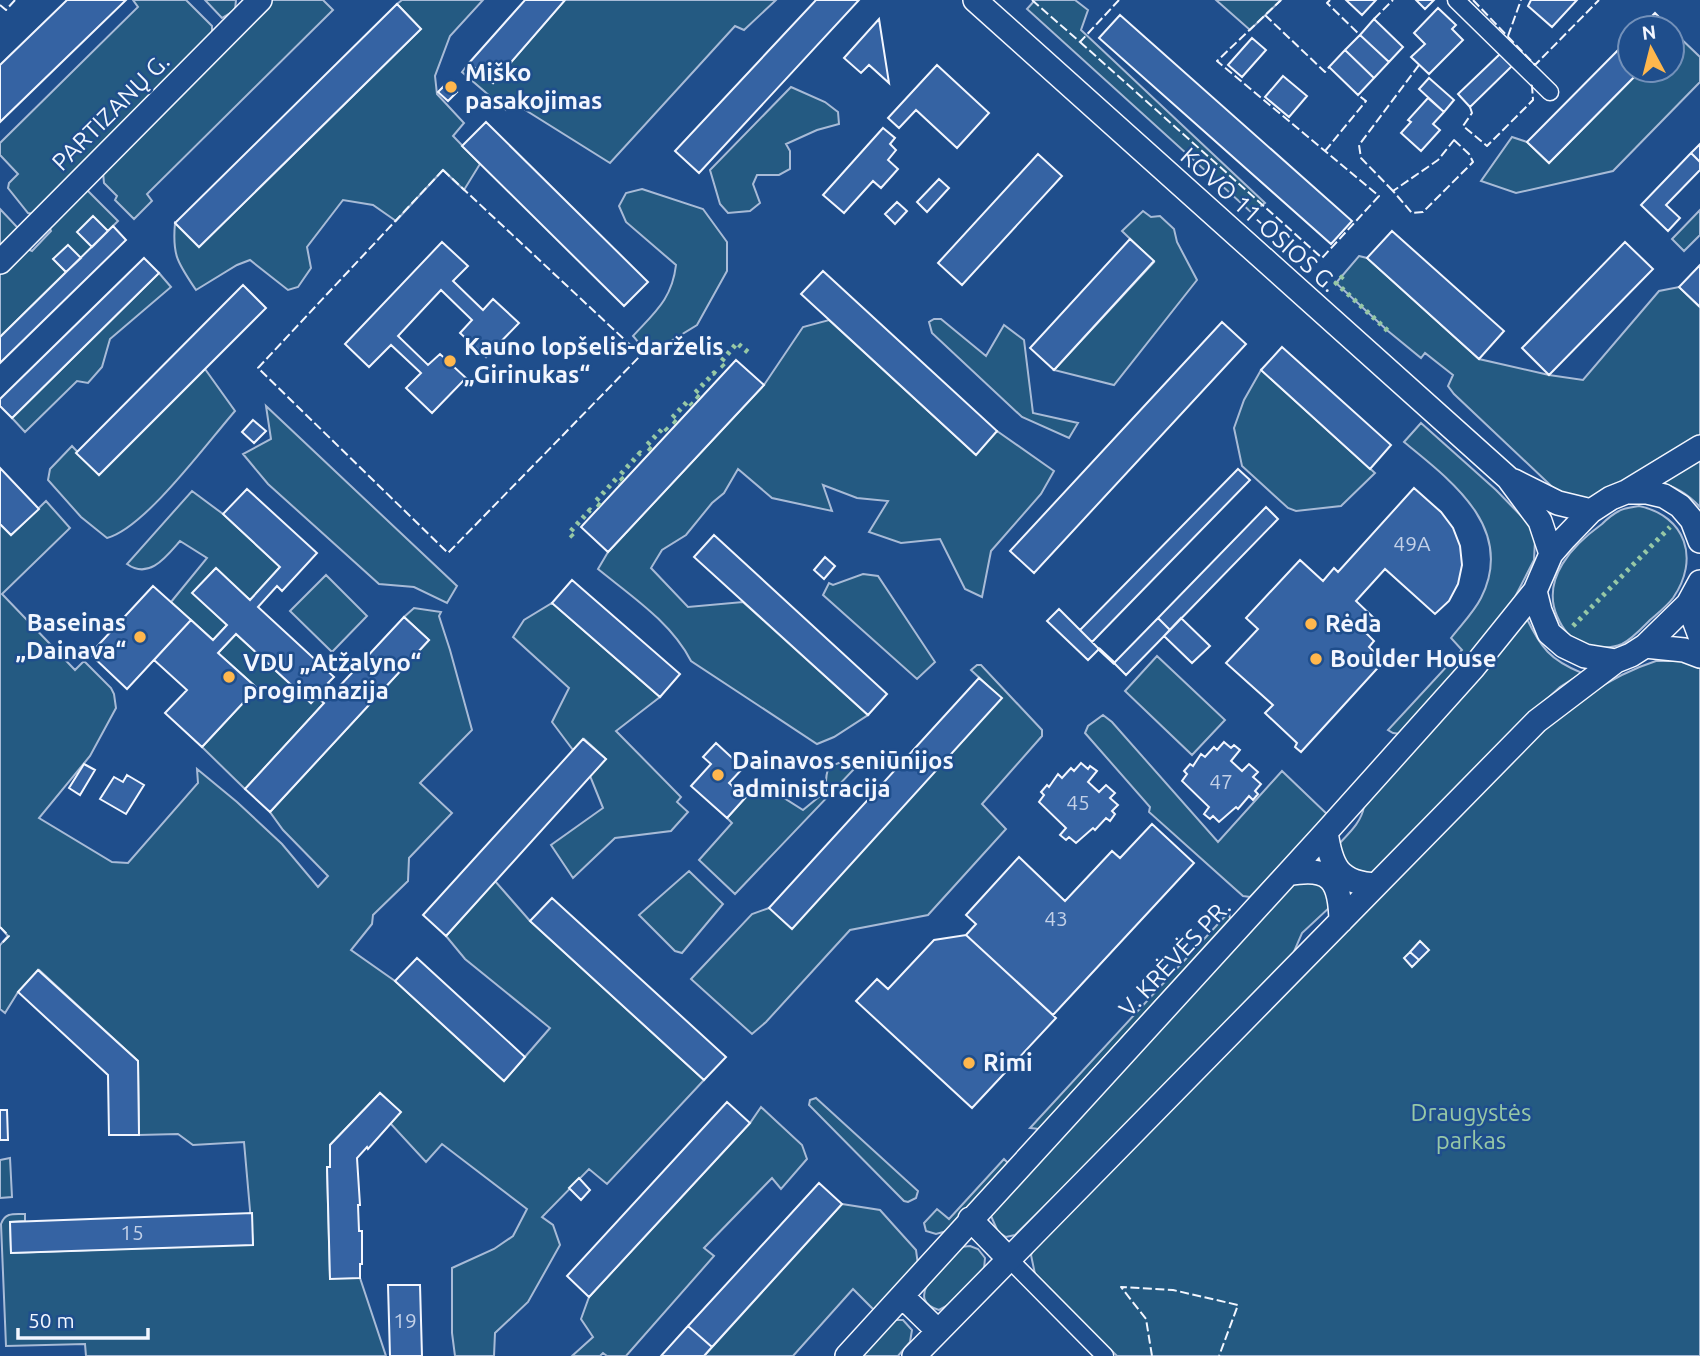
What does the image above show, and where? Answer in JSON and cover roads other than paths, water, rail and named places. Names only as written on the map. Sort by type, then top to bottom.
[{"type":"main road","name":"PARTIZANŲ G.","points":[[0,262],[260,0]]},
{"type":"main road","name":"KOVO 11-OSIOS G.","points":[[975,0],[1508,478],[1540,522],[1550,554]]},
{"type":"main road","points":[[1550,554],[1591,511],[1700,447]]},
{"type":"main road","name":"KOVO 11-OSIOS G.","points":[[1508,478],[1559,503],[1591,511]]},
{"type":"main road","points":[[1626,492],[1647,492],[1664,496],[1680,506],[1692,520],[1700,541]]},
{"type":"main road","name":"V. KRĖVĖS PR.","points":[[847,1356],[1288,874],[1472,668],[1535,591],[1550,554]]},
{"type":"main road","points":[[914,1356],[1537,721],[1616,661],[1645,646],[1688,604],[1700,582]]},
{"type":"main road","points":[[1535,591],[1549,633],[1564,646],[1586,656],[1616,661]]},
{"type":"main road","points":[[1688,604],[1700,636]]},
{"type":"main road","points":[[1645,646],[1684,650],[1700,656]]},
{"type":"main road","points":[[1326,832],[1330,856],[1337,870],[1357,884],[1376,885]]},
{"type":"main road","points":[[1288,874],[1306,870],[1328,877],[1338,888],[1341,921]]},
{"type":"main road","points":[[970,1220],[1008,1258]]},
{"type":"main road","points":[[902,1296],[938,1331]]},
{"type":"street","points":[[1456,0],[1550,92]]},
{"type":"street","points":[[1008,1258],[1105,1356]]},
{"type":"place","name":"Miško pasakojimas","points":[[451,87]]},
{"type":"place","name":"Kauno lopšelis-darželis „Girinukas“","points":[[450,361]]},
{"type":"place","name":"Rėda","points":[[1311,624]]},
{"type":"place","name":"Baseinas „Dainava“","points":[[140,637]]},
{"type":"place","name":"Boulder House","points":[[1316,659]]},
{"type":"place","name":"VDU „Atžalyno“ progimnazija","points":[[229,677]]},
{"type":"place","name":"Dainavos seniūnijos administracija","points":[[718,775]]},
{"type":"place","name":"Rimi","points":[[969,1063]]},
{"type":"park label","name":"Draugystės parkas","points":[[1471,1127]]}]
